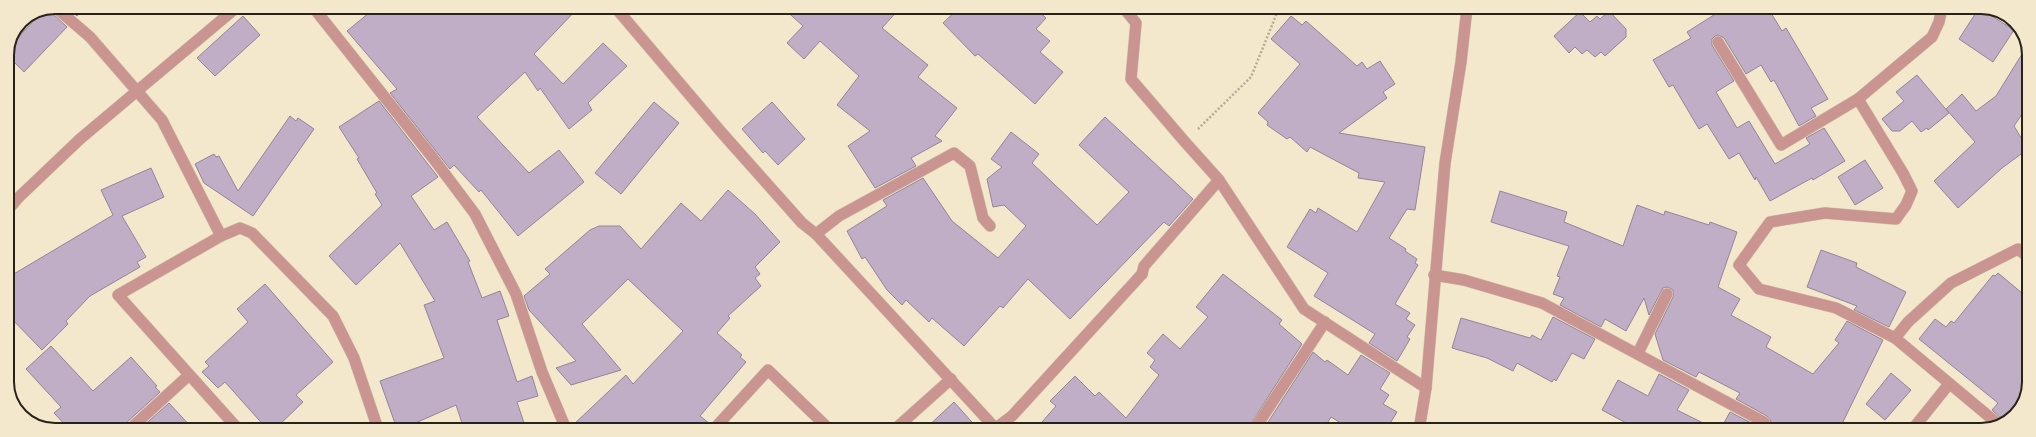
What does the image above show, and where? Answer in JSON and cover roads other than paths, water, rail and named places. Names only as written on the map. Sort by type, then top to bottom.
[{"type":"street","points":[[63,14],[90,37],[162,120],[221,236]]},
{"type":"street","points":[[14,203],[80,138],[229,14]]},
{"type":"street","points":[[319,14],[433,158],[475,214],[516,294],[542,372],[563,423]]},
{"type":"street","points":[[621,14],[722,133],[802,223],[816,234],[991,423]]},
{"type":"street","points":[[1128,14],[1136,23],[1132,79],[1184,142],[1219,180],[1304,309],[1426,388]]},
{"type":"street","points":[[1420,423],[1426,388],[1434,276],[1445,163],[1461,62],[1466,14]]},
{"type":"street","points":[[1718,42],[1781,145],[1858,99],[1932,37],[1940,14]]},
{"type":"street","points":[[1858,99],[1903,173],[1912,191],[1906,205],[1896,219],[1825,213],[1770,222],[1739,265],[1759,289],[1836,308],[1895,338],[1994,421]]},
{"type":"street","points":[[816,234],[839,216],[954,154],[970,166],[983,218],[990,226]]},
{"type":"street","points":[[1004,423],[1142,274],[1144,266],[1219,180]]},
{"type":"street","points":[[233,423],[118,295],[221,236],[240,228],[252,233],[333,316],[354,358],[376,423]]},
{"type":"street","points":[[1895,338],[1908,322],[1951,283],[2018,248],[2022,252]]},
{"type":"street","points":[[1434,276],[1464,280],[1542,303],[1638,353],[1764,422]]},
{"type":"street","points":[[1638,353],[1667,294]]},
{"type":"street","points":[[1259,423],[1325,322]]},
{"type":"street","points":[[719,423],[768,370],[822,423]]},
{"type":"street","points":[[137,423],[189,375]]},
{"type":"street","points":[[902,423],[951,379]]},
{"type":"street","points":[[1918,423],[1949,384]]}]
